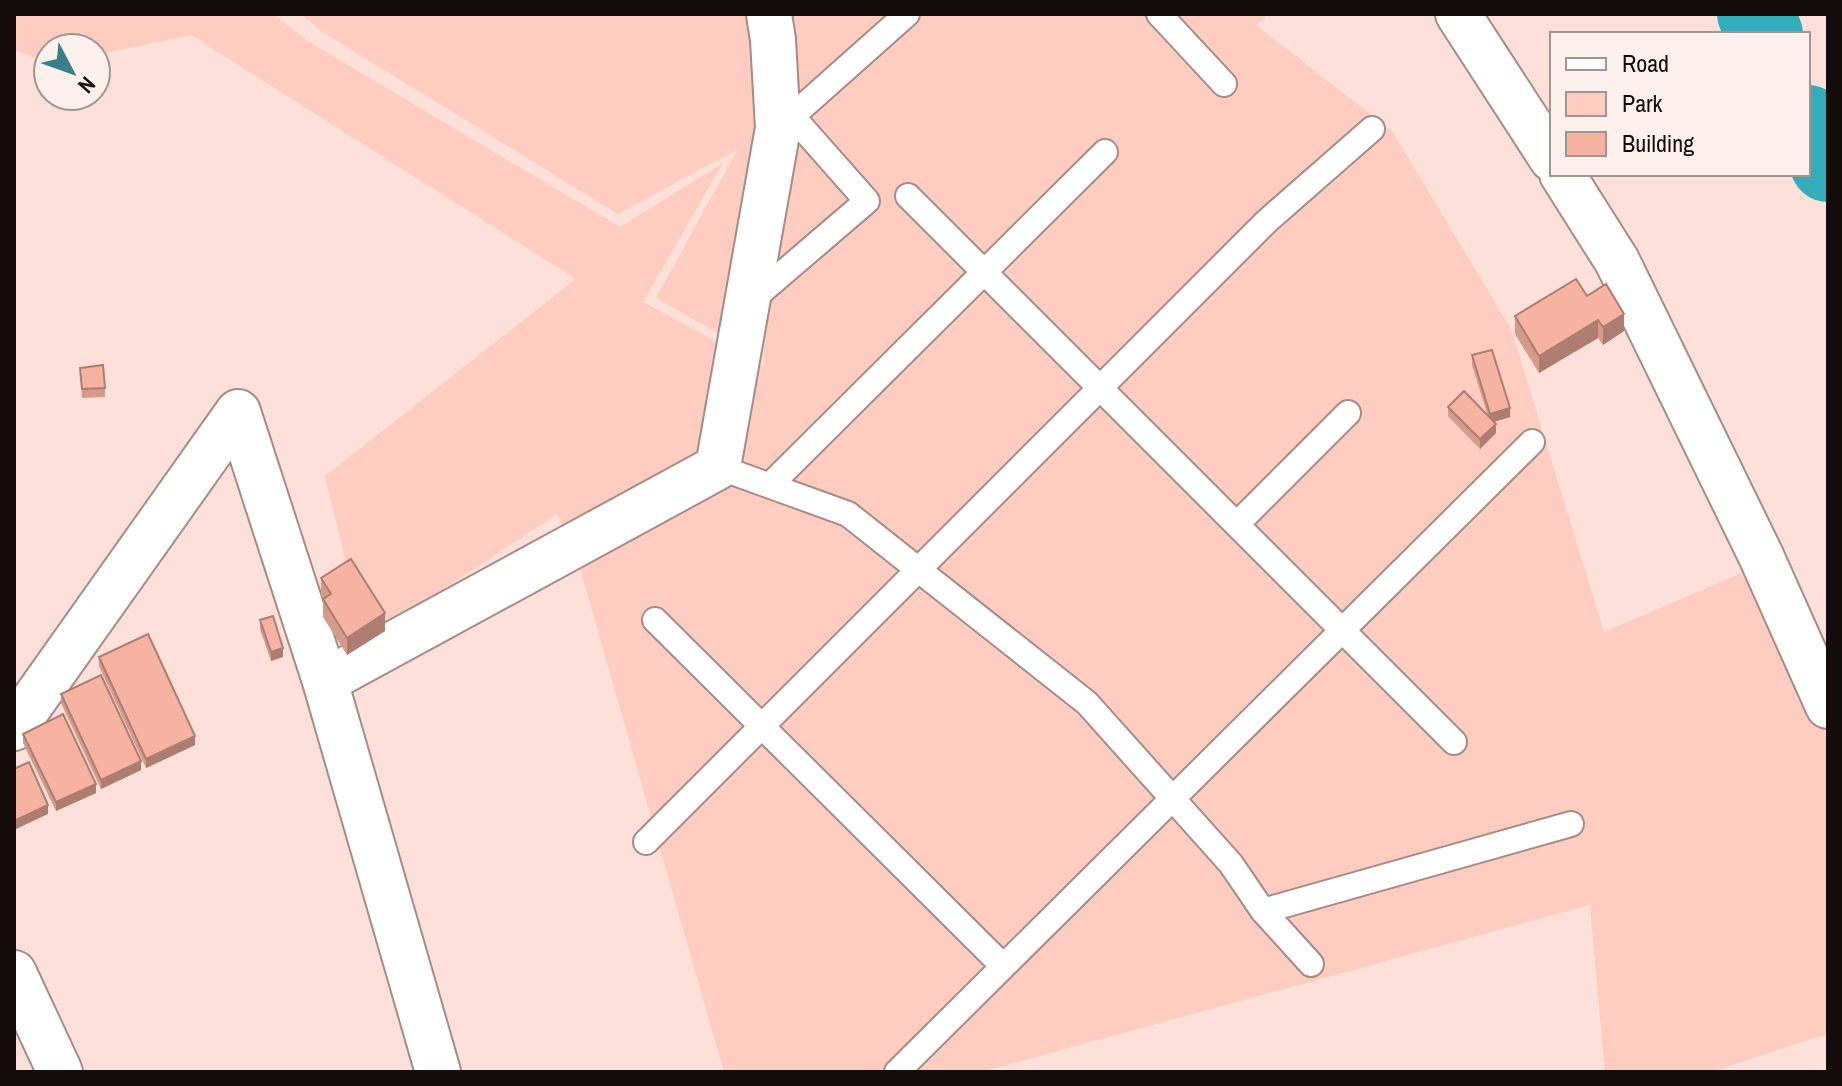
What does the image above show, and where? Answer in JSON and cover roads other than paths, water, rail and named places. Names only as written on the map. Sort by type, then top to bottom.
[{"type":"street","points":[[325,681],[718,467],[746,304],[785,122],[769,14]]},
{"type":"street","points":[[1458,14],[1550,156]]},
{"type":"street","points":[[1563,176],[1617,261],[1761,556],[1828,706]]},
{"type":"street","points":[[14,728],[238,412],[325,681],[438,1072]]},
{"type":"street","points":[[14,973],[60,1072]]},
{"type":"lane","points":[[746,304],[867,201],[785,122],[907,14]]},
{"type":"lane","points":[[1159,14],[1224,84]]},
{"type":"lane","points":[[646,842],[1267,221],[1372,129]]},
{"type":"lane","points":[[770,485],[1105,152]]},
{"type":"lane","points":[[908,196],[1454,742]]},
{"type":"lane","points":[[1237,524],[1348,413]]},
{"type":"lane","points":[[897,1072],[1532,442]]},
{"type":"lane","points":[[718,467],[848,514],[1087,703],[1231,864],[1263,911],[1311,964]]},
{"type":"lane","points":[[655,620],[1003,966]]},
{"type":"lane","points":[[1263,911],[1571,824]]},
{"type":"waterway","points":[[1755,14],[1764,32]]},
{"type":"waterway","points":[[1810,127],[1828,164]]}]
